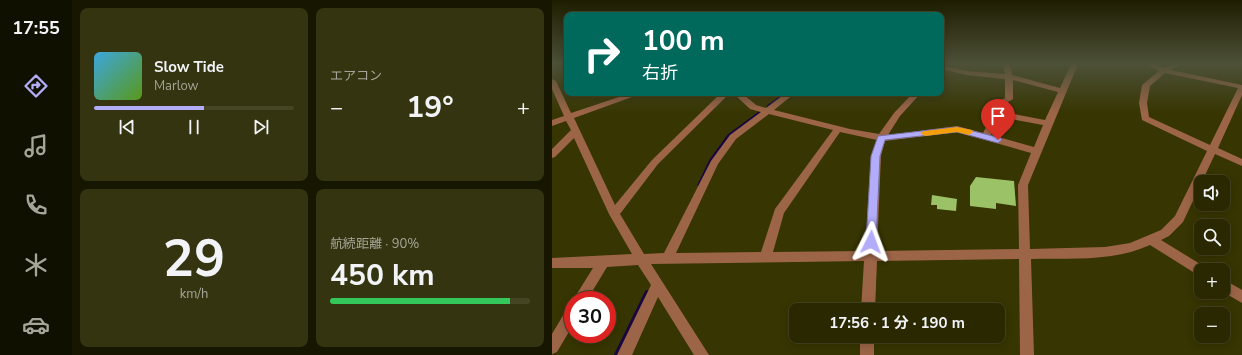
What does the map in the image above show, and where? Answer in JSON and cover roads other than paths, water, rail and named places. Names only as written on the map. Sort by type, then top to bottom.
[{"type":"street","points":[[552,81],[574,131],[614,214],[640,259],[702,355]]},
{"type":"street","points":[[986,136],[1004,100],[1009,98],[1010,81]]},
{"type":"street","points":[[1023,81],[1062,91]]},
{"type":"street","points":[[1027,355],[1023,185],[1048,122],[1067,81]]},
{"type":"street","points":[[1152,81],[1146,85],[1144,89],[1143,103],[1145,118],[1242,163]]},
{"type":"street","points":[[552,263],[603,262],[640,259],[1104,252],[1131,248],[1165,233],[1179,219],[1242,87],[1211,81]]},
{"type":"street","points":[[552,123],[630,96]]},
{"type":"street","points":[[614,214],[655,162],[723,96]]},
{"type":"street","points":[[740,96],[753,107],[838,129],[881,138],[957,129],[1036,151]]},
{"type":"street","points":[[667,259],[714,163],[733,137],[787,96]]},
{"type":"street","points":[[868,303],[876,156],[881,138],[895,116],[914,96]]},
{"type":"street","points":[[998,114],[1048,122]]},
{"type":"street","points":[[765,258],[779,212],[838,129]]},
{"type":"street","points":[[552,155],[574,131]]},
{"type":"street","points":[[1152,240],[1194,267]]},
{"type":"street","points":[[585,291],[603,262]]},
{"type":"street","points":[[624,355],[658,286]]},
{"type":"street","points":[[1230,289],[1242,297]]},
{"type":"street","points":[[552,347],[564,327]]},
{"type":"street","points":[[867,343],[867,355]]},
{"type":"waterway","points":[[768,106],[782,96]]},
{"type":"waterway","points":[[726,139],[729,135],[759,113]]},
{"type":"waterway","points":[[699,185],[711,160],[727,138]]},
{"type":"waterway","points":[[616,355],[647,292]]}]
